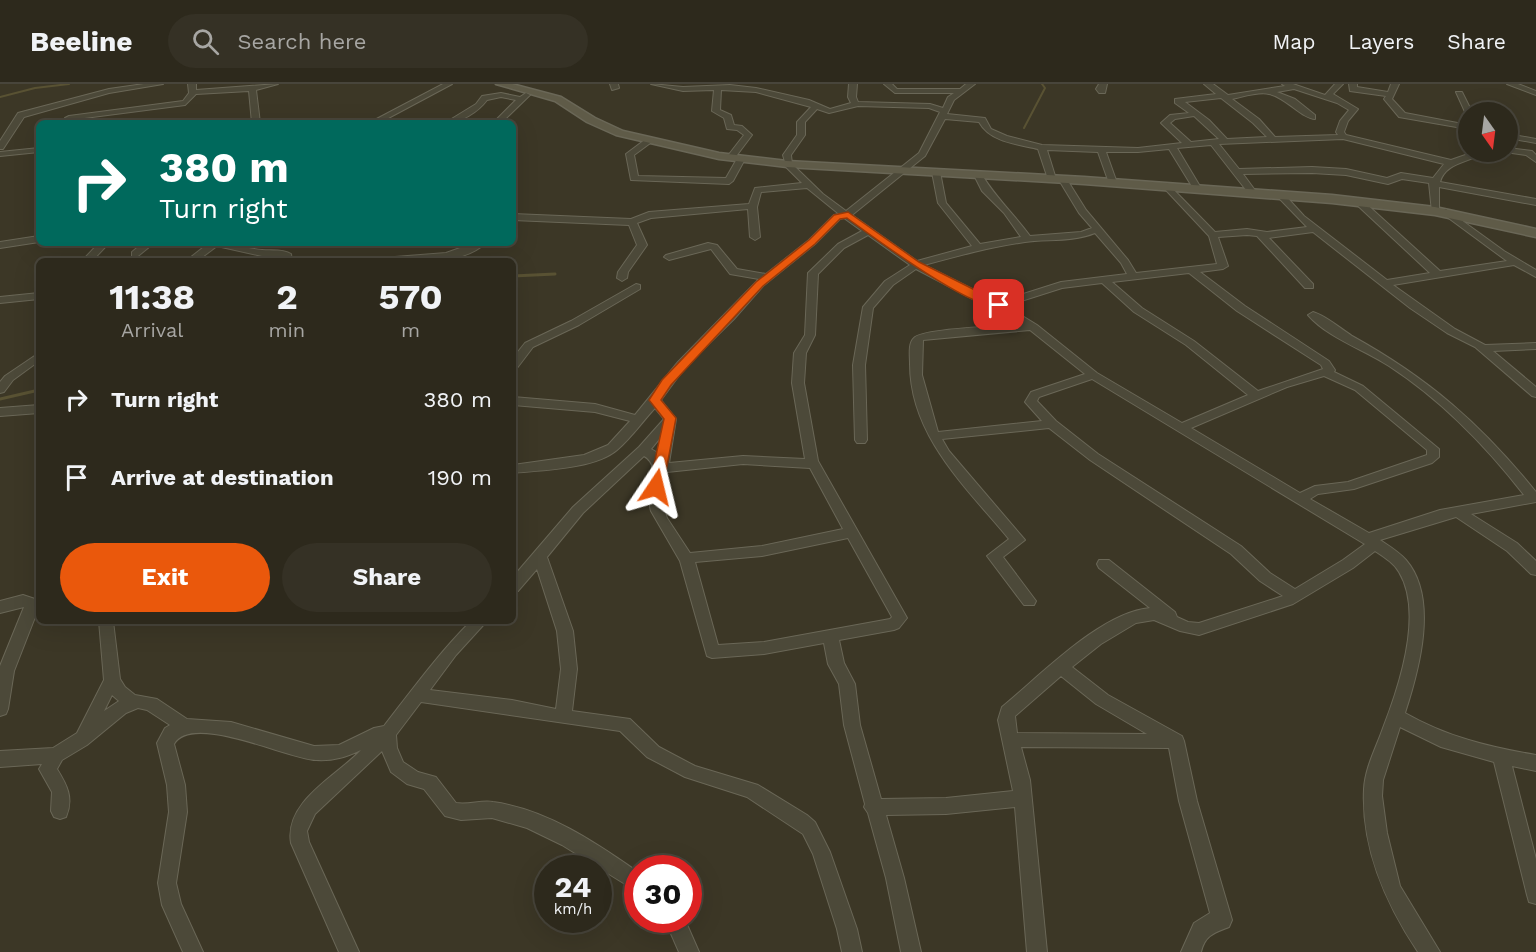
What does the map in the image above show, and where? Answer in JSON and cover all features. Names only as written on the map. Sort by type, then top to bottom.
[{"type":"street","points":[[0,147],[21,115],[109,91],[159,84]]},
{"type":"street","points":[[69,118],[185,103],[193,88],[252,89],[274,84]]},
{"type":"street","points":[[380,120],[448,84]]},
{"type":"street","points":[[501,84],[526,95]]},
{"type":"street","points":[[655,84],[683,89],[729,87],[756,90],[829,111],[855,104],[930,106],[943,113],[982,120],[988,131],[1042,147],[1101,150],[1172,147],[1225,141],[1343,137],[1451,163]]},
{"type":"street","points":[[729,87],[740,84]]},
{"type":"street","points":[[853,84],[852,97],[855,104]]},
{"type":"street","points":[[888,84],[895,91],[959,91]]},
{"type":"street","points":[[516,469],[587,459],[612,448],[655,400],[682,364],[768,277],[812,242],[837,217],[848,214],[922,154],[943,113],[959,91],[971,84]]},
{"type":"street","points":[[1208,84],[1274,140]]},
{"type":"street","points":[[1329,97],[1339,84]]},
{"type":"street","points":[[1353,84],[1353,89],[1388,94]]},
{"type":"street","points":[[1388,94],[1395,84]]},
{"type":"street","points":[[1511,84],[1536,93]]},
{"type":"street","points":[[1225,141],[1179,100],[1272,92],[1290,86],[1329,97],[1352,107],[1354,110],[1344,122],[1340,132],[1343,137]]},
{"type":"street","points":[[649,141],[630,154],[634,161],[634,178],[729,181],[736,158],[748,135],[739,128],[730,127],[728,117],[716,111],[718,87]]},
{"type":"street","points":[[252,89],[256,120]]},
{"type":"street","points":[[1272,92],[1292,101],[1312,117]]},
{"type":"street","points":[[1388,94],[1392,105],[1401,115],[1458,125]]},
{"type":"street","points":[[1459,94],[1463,102]]},
{"type":"street","points":[[454,120],[479,106],[485,98],[501,95],[526,95],[558,99],[606,128],[649,141],[736,158],[787,164],[1253,192],[1439,211],[1536,233]]},
{"type":"street","points":[[500,120],[526,95]]},
{"type":"street","points":[[787,164],[789,163],[787,155],[801,135],[801,122],[815,107]]},
{"type":"street","points":[[121,120],[125,112]]},
{"type":"street","points":[[1189,145],[1165,123],[1173,117],[1195,114]]},
{"type":"street","points":[[1518,138],[1536,141]]},
{"type":"street","points":[[1214,143],[1253,192]]},
{"type":"street","points":[[1042,147],[1057,180],[1098,227],[1097,230],[1125,262],[1133,276]]},
{"type":"street","points":[[1172,147],[1197,188]]},
{"type":"street","points":[[0,154],[36,150]]},
{"type":"street","points":[[1101,150],[1113,183]]},
{"type":"street","points":[[1518,151],[1529,153],[1536,160]]},
{"type":"street","points":[[1458,160],[1441,170],[1434,182],[1439,211],[1536,274]]},
{"type":"street","points":[[787,164],[820,196],[916,264],[957,288],[999,305],[1033,327],[1062,354],[1093,375],[1301,498],[1395,557],[1408,574],[1413,598],[1416,635],[1413,660],[1381,756],[1372,794],[1386,869],[1395,896],[1430,952]]},
{"type":"street","points":[[1239,172],[1312,170],[1346,172],[1388,181],[1401,176],[1536,202]]},
{"type":"street","points":[[936,172],[942,202],[978,248]]},
{"type":"street","points":[[978,175],[985,189],[1006,211],[1027,239]]},
{"type":"street","points":[[755,237],[753,206],[758,190],[808,185]]},
{"type":"street","points":[[999,305],[1046,289],[1223,266],[1213,235],[1167,186]]},
{"type":"street","points":[[1280,195],[1315,229],[1430,318],[1483,348],[1536,393]]},
{"type":"street","points":[[1359,202],[1439,276]]},
{"type":"street","points":[[516,217],[632,222],[649,215],[753,206]]},
{"type":"street","points":[[622,278],[623,272],[642,245],[632,222]]},
{"type":"street","points":[[1213,235],[1247,232],[1261,235],[1315,229]]},
{"type":"street","points":[[670,418],[655,503],[657,513],[687,558],[704,612],[712,652],[764,648],[894,624],[900,618],[814,464],[798,374],[800,353],[810,335],[813,273],[841,246],[870,230]]},
{"type":"street","points":[[861,440],[859,365],[868,307],[889,283],[916,264],[978,248],[1027,239],[1069,237],[1097,230]]},
{"type":"street","points":[[1261,235],[1308,286]]},
{"type":"street","points":[[0,246],[36,240]]},
{"type":"street","points":[[90,258],[101,246]]},
{"type":"street","points":[[135,254],[144,246]]},
{"type":"street","points":[[194,258],[211,246]]},
{"type":"street","points":[[229,246],[262,253],[286,254],[287,258]]},
{"type":"street","points":[[418,258],[472,249],[476,246]]},
{"type":"street","points":[[669,257],[708,246],[714,248],[734,272],[768,277]]},
{"type":"street","points":[[1386,283],[1516,262]]},
{"type":"street","points":[[1182,427],[1329,370],[1325,363],[1256,321],[1217,293],[1193,271]]},
{"type":"street","points":[[1104,280],[1143,314],[1190,343],[1257,396]]},
{"type":"street","points":[[516,362],[528,345],[575,323],[636,287]]},
{"type":"street","points":[[0,300],[36,296]]},
{"type":"street","points":[[1036,952],[1023,798],[1006,720],[1008,712],[1095,640],[1132,618],[1156,614],[1188,630],[1256,611],[1295,596],[1348,564],[1371,541],[1456,511],[1534,496],[1508,464],[1434,394],[1368,347],[1328,327],[1313,315]]},
{"type":"street","points":[[1029,602],[994,556],[1018,540],[944,453],[934,436],[916,375],[916,342],[919,338],[1033,327]]},
{"type":"street","points":[[1483,348],[1536,346]]},
{"type":"street","points":[[0,389],[9,378],[36,358]]},
{"type":"street","points":[[1301,498],[1316,490],[1349,486],[1433,457],[1433,449],[1430,445],[1359,388],[1325,372]]},
{"type":"street","points":[[1093,375],[1031,399],[1052,424],[1094,457],[1236,550],[1265,577],[1295,596]]},
{"type":"street","points":[[655,400],[670,418]]},
{"type":"street","points":[[516,401],[595,408],[637,419]]},
{"type":"street","points":[[0,412],[36,409]]},
{"type":"street","points":[[516,584],[578,510],[643,450],[670,418]]},
{"type":"street","points":[[934,436],[1052,424]]},
{"type":"street","points":[[643,450],[654,456],[660,468]]},
{"type":"street","points":[[660,468],[743,460],[806,461],[814,464]]},
{"type":"street","points":[[1456,511],[1512,547],[1536,570]]},
{"type":"street","points":[[687,558],[762,551],[852,532]]},
{"type":"street","points":[[540,557],[565,631],[569,669],[563,717]]},
{"type":"street","points":[[1104,564],[1188,630]]},
{"type":"street","points":[[0,607],[23,601],[33,604],[6,671],[0,710]]},
{"type":"street","points":[[106,624],[112,680],[119,692],[133,702]]},
{"type":"street","points":[[350,952],[300,843],[298,831],[309,808],[362,761],[388,733],[415,695],[451,651],[477,624]]},
{"type":"street","points":[[830,636],[837,664],[847,684],[852,725],[873,807],[880,820],[911,952]]},
{"type":"street","points":[[1063,668],[1094,694],[1176,741],[1188,801],[1222,920],[1212,921],[1197,934],[1191,952]]},
{"type":"street","points":[[81,740],[112,680]]},
{"type":"street","points":[[415,695],[624,724],[653,752],[699,775],[716,778],[752,791],[809,828],[821,852],[848,929],[852,952]]},
{"type":"street","points":[[0,759],[56,755],[81,740],[120,708],[133,702],[143,701],[184,726],[231,729],[314,753],[340,752],[380,733],[388,733]]},
{"type":"street","points":[[1396,716],[1427,735],[1459,748],[1536,763]]},
{"type":"street","points":[[184,726],[171,733],[165,743],[176,785],[178,812],[167,883],[172,905],[194,952]]},
{"type":"street","points":[[388,733],[389,748],[398,767],[413,778],[430,783],[451,810],[492,810],[532,822],[603,858],[624,873]]},
{"type":"street","points":[[1010,740],[1176,741]]},
{"type":"street","points":[[56,755],[48,769],[61,791],[60,811]]},
{"type":"street","points":[[1501,757],[1536,895]]},
{"type":"street","points":[[873,807],[946,806],[1023,798]]},
{"type":"street","points":[[680,933],[686,950]]},
{"type":"waterway","points":[[0,97],[35,88],[69,84]]},
{"type":"waterway","points":[[1024,128],[1045,88],[1042,84]]},
{"type":"waterway","points":[[516,276],[555,274]]},
{"type":"waterway","points":[[0,399],[36,391]]},
{"type":"route","points":[[656,487],[670,418],[655,400],[666,383],[759,284],[812,242],[837,217],[848,214],[916,264],[957,288],[999,305]]}]
